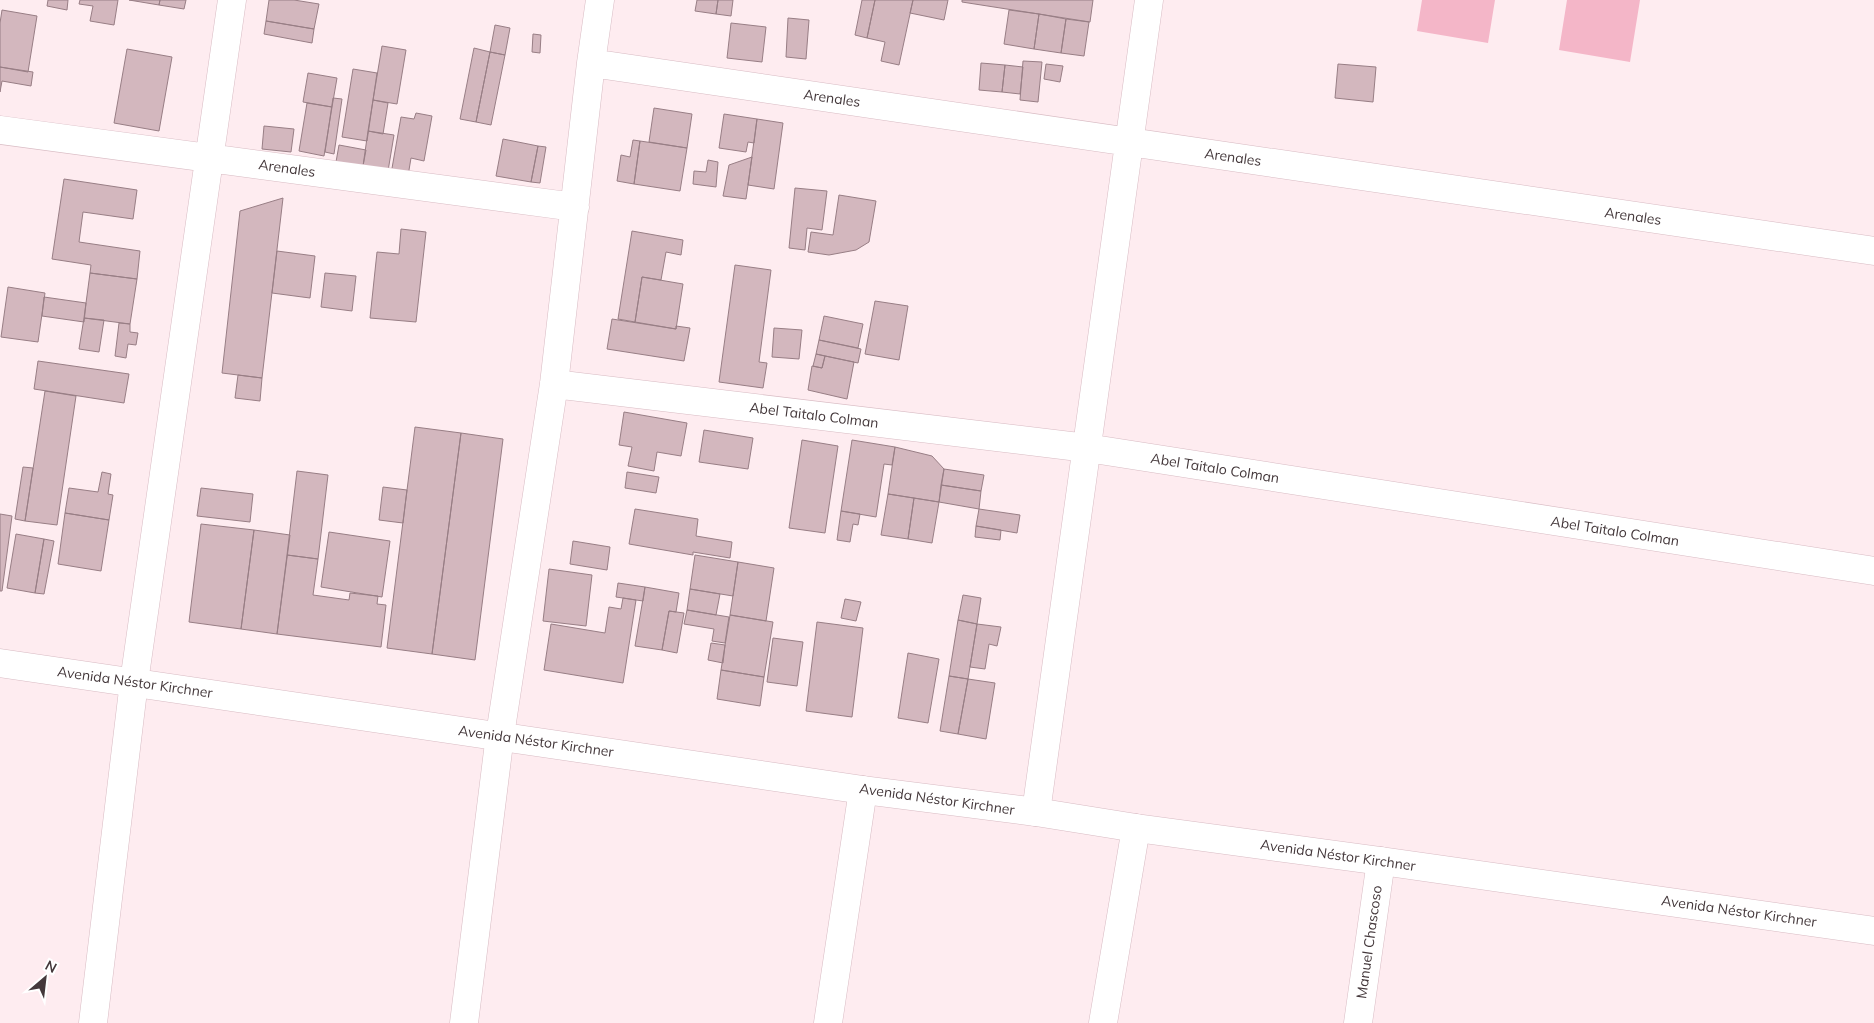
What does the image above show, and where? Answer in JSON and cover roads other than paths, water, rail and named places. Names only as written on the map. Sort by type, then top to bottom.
[{"type":"street","points":[[93,1023],[134,682],[232,0]]},
{"type":"street","points":[[464,1023],[500,735],[554,384],[600,0]]},
{"type":"street","points":[[1036,812],[1150,0]]},
{"type":"street","name":"Arenales","points":[[591,63],[1874,251]]},
{"type":"street","name":"Arenales","points":[[0,130],[574,207]]},
{"type":"street","name":"Abel Taitalo Colman","points":[[554,384],[1087,448],[1874,571]]},
{"type":"street","name":"Avenida Néstor Kirchner","points":[[0,663],[500,735],[863,790],[1381,860],[1874,931]]},
{"type":"street","points":[[828,1023],[863,790]]},
{"type":"street","points":[[1102,1023],[1136,828]]},
{"type":"street","name":"Manuel Chascoso","points":[[1358,1023],[1381,860]]}]
